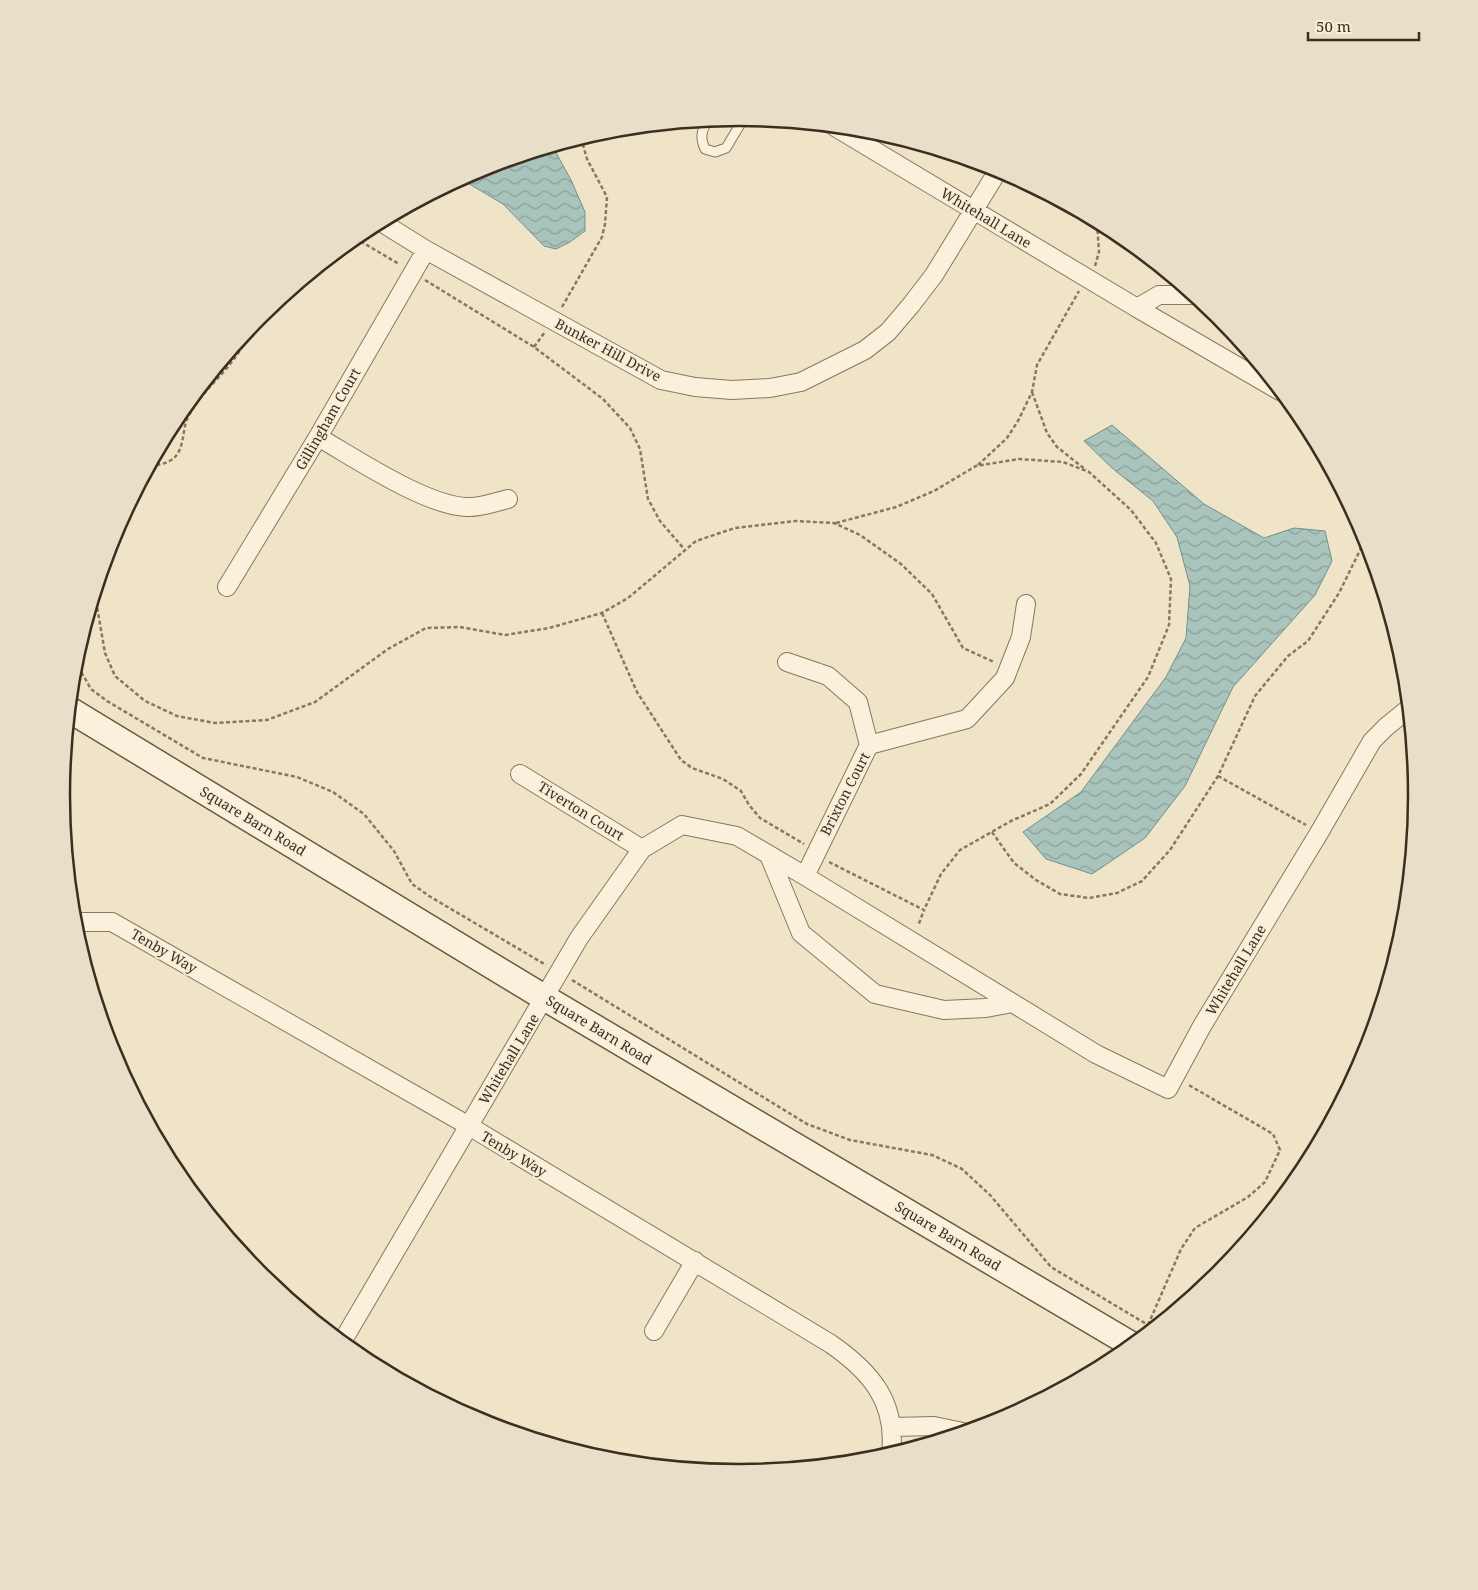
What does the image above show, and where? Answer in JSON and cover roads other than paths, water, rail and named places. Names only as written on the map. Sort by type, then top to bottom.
[{"type":"street","name":"Whitehall Lane","points":[[849,136],[1086,279],[1266,383]]},
{"type":"street","name":"Bunker Hill Drive","points":[[388,226],[426,250],[661,380],[696,387],[732,390],[770,388],[801,382],[865,350],[888,332],[911,306],[934,275],[994,177]]},
{"type":"street","name":"Gillingham Court","points":[[227,587],[318,437],[426,250]]},
{"type":"street","points":[[1137,308],[1159,295],[1183,295]]},
{"type":"street","points":[[318,437],[397,482],[437,502],[468,507],[508,499]]},
{"type":"street","points":[[869,745],[967,719],[1005,678],[1021,638],[1026,604]]},
{"type":"street","name":"Brixton Court","points":[[787,662],[828,676],[858,702],[869,745],[805,876]]},
{"type":"street","name":"Square Barn Road","points":[[75,713],[545,998],[1125,1341]]},
{"type":"street","name":"Whitehall Lane","points":[[346,1336],[579,938],[642,849],[682,825],[737,836],[1096,1054],[1168,1089],[1202,1026],[1372,741],[1403,713]]},
{"type":"street","name":"Tiverton Court","points":[[520,774],[642,849]]},
{"type":"street","points":[[770,855],[801,933],[875,994],[944,1010],[986,1008],[1013,1003]]},
{"type":"street","name":"Tenby Way","points":[[82,922],[112,922],[469,1126],[831,1344],[854,1360],[879,1390],[893,1427],[892,1446]]},
{"type":"street","points":[[654,1331],[695,1261]]},
{"type":"street","points":[[893,1427],[934,1426],[950,1429]]},
{"type":"lane","points":[[704,127],[701,140],[705,149],[715,152],[726,148],[739,126]]},
{"type":"water","points":[[556,152],[585,212],[585,231],[556,249],[544,246],[503,204],[469,183]]},
{"type":"water","points":[[1112,425],[1204,504],[1264,538],[1294,528],[1325,531],[1332,561],[1315,595],[1233,687],[1185,786],[1145,838],[1092,874],[1046,859],[1023,832],[1081,792],[1166,677],[1186,638],[1190,586],[1177,537],[1153,501],[1112,468],[1084,441]]}]
